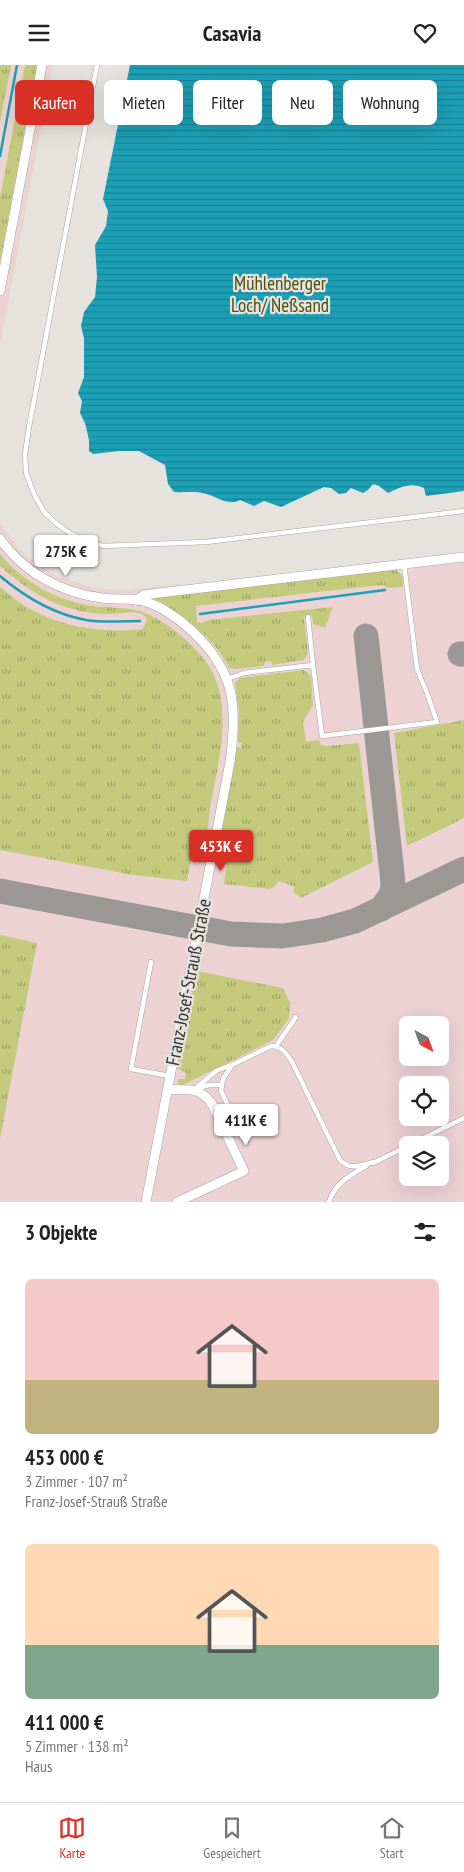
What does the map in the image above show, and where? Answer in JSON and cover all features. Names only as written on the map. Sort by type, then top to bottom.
[{"type":"street","points":[[0,291],[42,65]]},
{"type":"street","points":[[0,539],[26,567],[62,588],[93,597],[136,600],[144,595],[159,593],[464,557]]},
{"type":"street","name":"Franz-Josef-Strauß Straße","points":[[136,600],[155,605],[183,623],[214,654],[227,679],[232,703],[232,744],[146,1202]]},
{"type":"street","points":[[168,1089],[182,1091],[195,1089],[204,1095],[212,1104],[244,1171],[177,1202]]},
{"type":"lane","points":[[96,65],[28,427],[25,454],[26,473],[34,494],[44,512],[71,534],[103,546],[112,546],[206,542],[464,511]]},
{"type":"lane","points":[[308,617],[322,736],[436,722],[427,693],[416,669],[404,564]]},
{"type":"lane","points":[[227,679],[244,673],[313,665]]},
{"type":"lane","points":[[151,962],[131,1069],[170,1076]]},
{"type":"lane","points":[[195,1089],[216,1071],[276,1046],[296,1017]]},
{"type":"lane","points":[[276,1046],[286,1052],[289,1057],[340,1160],[345,1165],[354,1167],[374,1162]]},
{"type":"lane","points":[[232,1065],[223,1079],[221,1091],[246,1143]]},
{"type":"lane","points":[[195,1089],[209,1085],[221,1085]]},
{"type":"lane","points":[[427,1136],[464,1118]]},
{"type":"lane","points":[[329,1202],[336,1188],[347,1177],[399,1150]]},
{"type":"shaded area","points":[[0,65],[53,65],[50,80],[15,80],[15,125],[42,125],[0,345]]},
{"type":"shaded area","points":[[0,523],[18,547],[35,563],[57,576],[94,588],[126,590],[179,584],[180,590],[401,576],[409,574],[414,568],[464,562],[464,1202],[0,1202]]},
{"type":"green space","points":[[0,65],[11,65],[0,122]]},
{"type":"green space","points":[[25,65],[37,65],[34,80],[22,80]]},
{"type":"green space","points":[[15,118],[15,125],[26,125],[0,262],[0,198]]},
{"type":"green space","points":[[0,554],[28,580],[62,598],[99,607],[136,610],[156,618],[185,639],[210,667],[218,687],[221,703],[223,719],[222,736],[202,862],[191,861],[187,881],[133,875],[0,850],[0,587],[22,604],[38,613],[67,624],[97,629],[128,630],[143,629],[147,619],[144,615],[134,612],[91,613],[62,606],[36,593],[0,566]]},
{"type":"green space","points":[[395,569],[402,575],[403,587],[371,586],[196,606],[197,622],[201,623],[209,620],[333,607],[325,628],[313,624],[312,615],[304,617],[308,653],[304,660],[272,665],[271,661],[265,662],[264,666],[229,668],[221,654],[199,629],[153,598]]},
{"type":"green space","points":[[304,670],[311,676],[313,705],[303,721],[306,742],[319,740],[321,745],[326,746],[359,743],[373,862],[301,898],[293,892],[295,887],[279,881],[270,889],[224,884],[227,864],[216,862],[237,747],[241,748],[242,743],[238,742],[239,710],[235,683],[240,678]]},
{"type":"green space","points":[[464,720],[464,818],[407,846],[394,733]]},
{"type":"green space","points":[[0,935],[37,943],[0,1139]]},
{"type":"green space","points":[[196,971],[283,988],[290,1003],[289,1018],[273,1040],[181,1086],[178,1083],[178,1079],[185,1079],[186,1073],[177,1068]]},
{"type":"water","name":"Mühlenberger Loch/ Neßsand","points":[[130,65],[464,65],[464,491],[426,496],[424,488],[415,485],[406,486],[388,493],[373,484],[363,493],[351,488],[346,493],[339,494],[331,488],[324,487],[281,507],[264,501],[254,506],[240,500],[231,502],[199,492],[174,492],[168,484],[165,465],[139,451],[93,454],[89,451],[89,440],[85,423],[80,413],[82,401],[78,393],[84,377],[84,338],[81,326],[84,312],[95,297],[97,277],[95,245],[106,226],[108,211],[103,199],[118,125],[183,125],[183,80],[127,80]]},
{"type":"waterway","points":[[0,156],[17,65]]},
{"type":"waterway","points":[[0,576],[29,598],[62,614],[93,621],[140,621]]},
{"type":"waterway","points":[[200,614],[385,590]]},
{"type":"taxiway","points":[[366,636],[393,883],[392,894],[381,909]]},
{"type":"taxiway","points":[[0,891],[231,934],[283,936],[322,930],[355,921],[464,869]]}]
